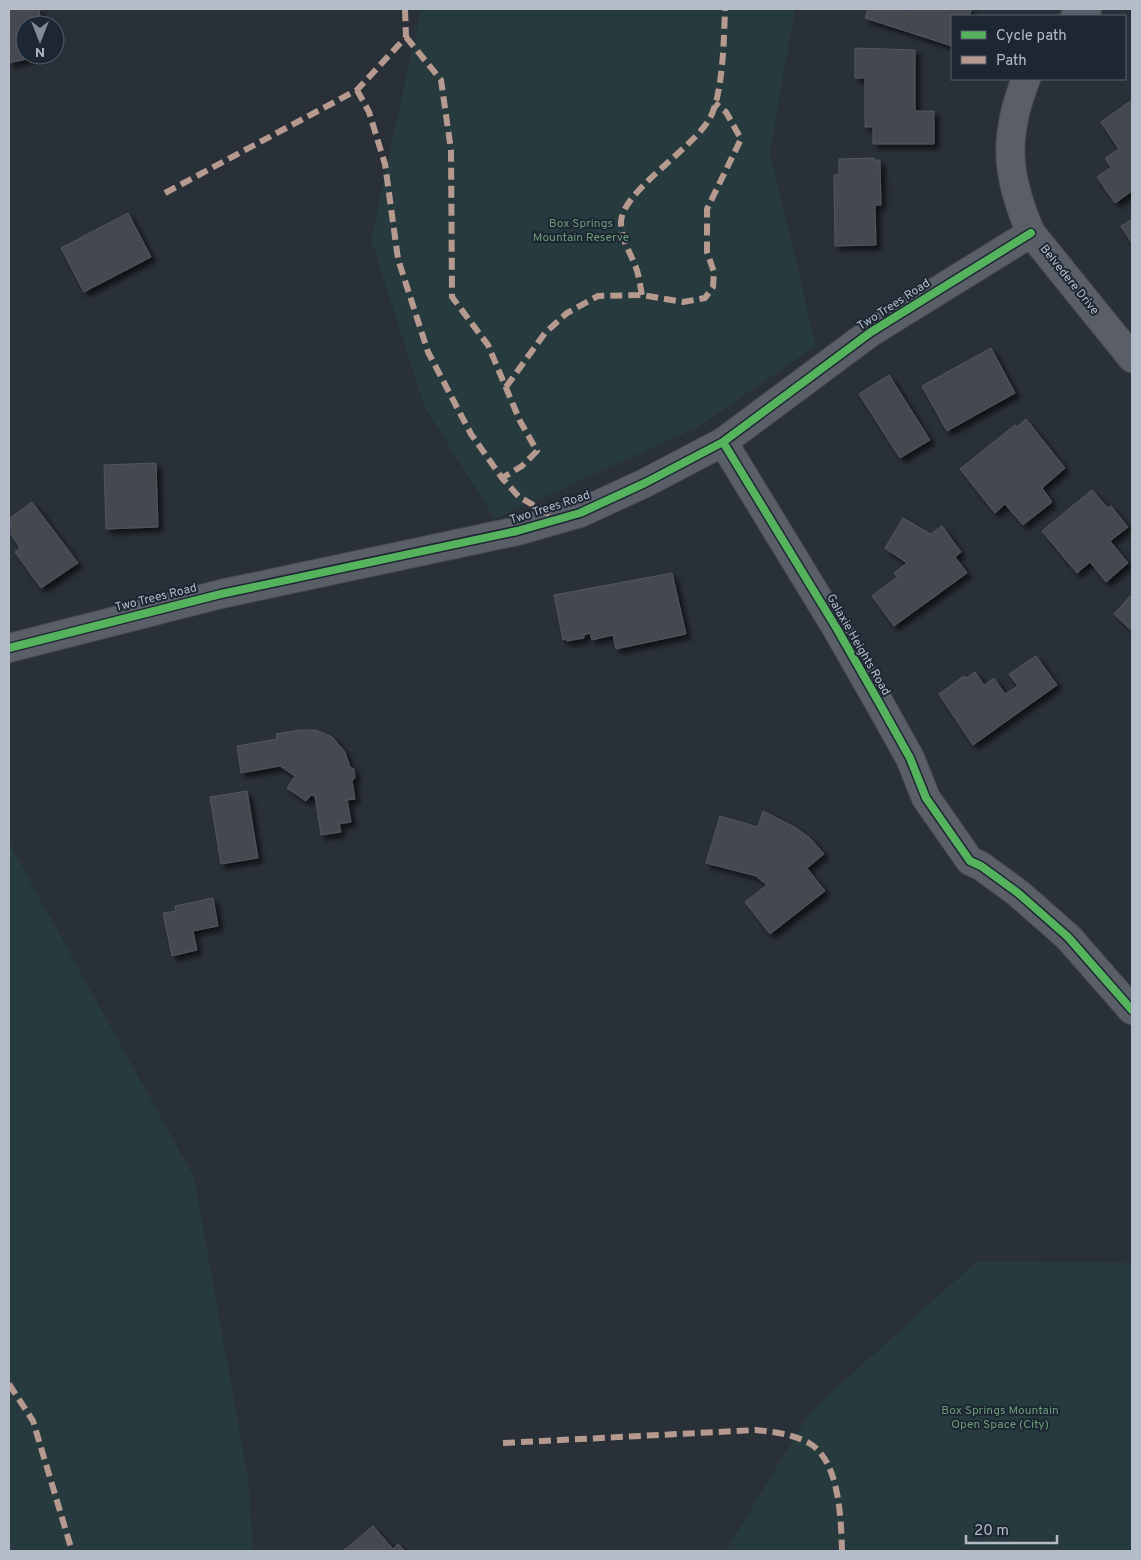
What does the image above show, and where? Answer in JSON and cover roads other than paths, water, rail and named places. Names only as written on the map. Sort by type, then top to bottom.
[{"type":"street","name":"Belvedere Drive","points":[[1026,80],[1018,98],[1010,143],[1012,182],[1031,233],[1132,358]]},
{"type":"street","name":"Two Trees Road","points":[[9,648],[220,594],[517,531],[580,513],[645,483],[722,442],[871,332],[1031,233]]},
{"type":"street","name":"Galaxie Heights Road","points":[[722,442],[837,629],[910,758],[926,798],[970,862],[981,866],[1018,893],[1068,937],[1132,1010]]},
{"type":"park label","name":"Box Springs Mountain Reserve","points":[[581,231]]},
{"type":"park label","name":"Box Springs Mountain Open Space (City)","points":[[1000,1418]]}]
